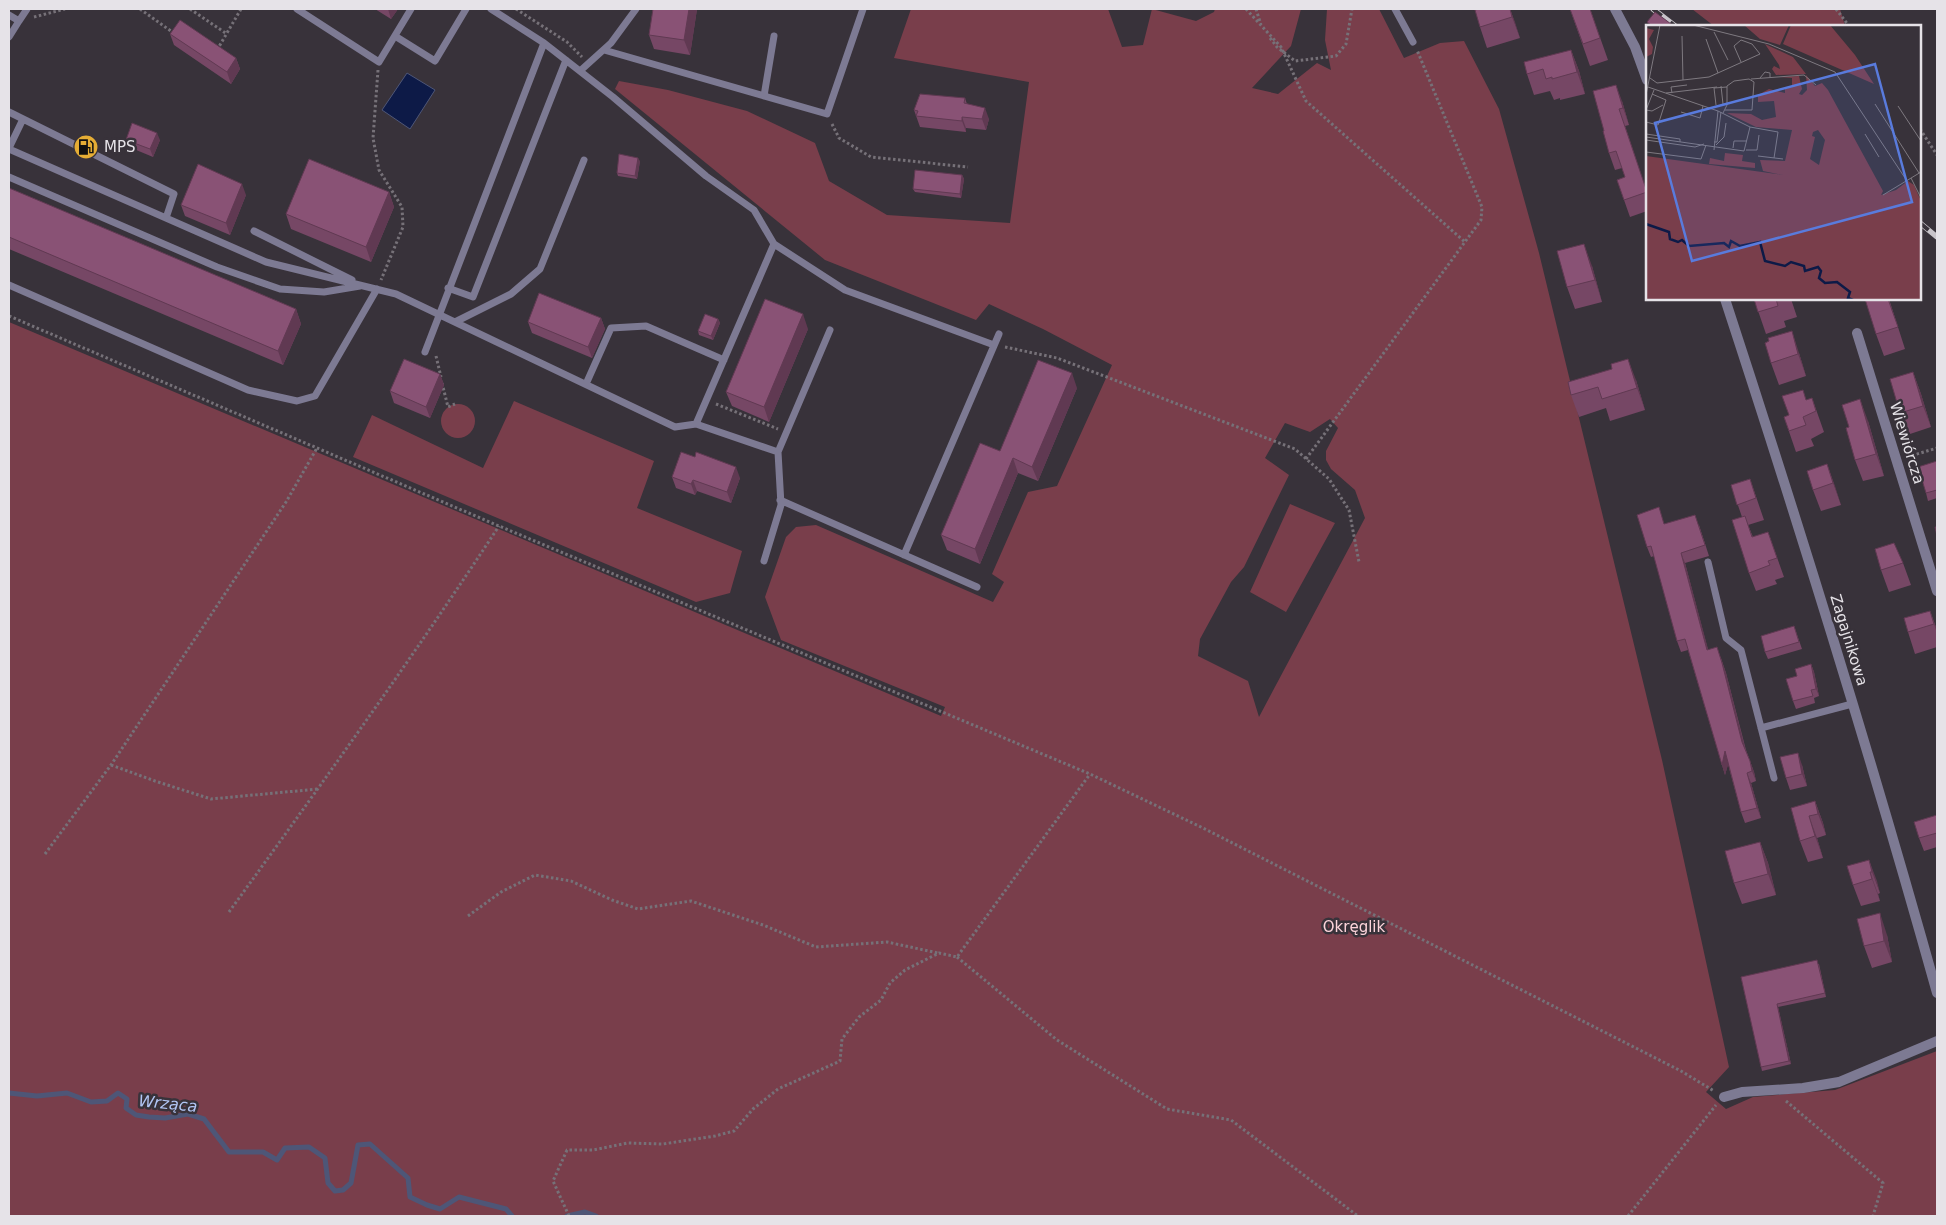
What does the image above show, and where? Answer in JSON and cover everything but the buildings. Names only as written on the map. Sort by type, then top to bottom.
[{"type":"street","points":[[1615,9],[1635,47],[1646,77]]},
{"type":"street","name":"Zagajnikowa","points":[[1725,300],[1783,474],[1937,993]]},
{"type":"street","name":"Wiewiórcza","points":[[1857,333],[1937,591]]},
{"type":"street","points":[[1724,1097],[1742,1092],[1812,1087],[1838,1082],[1937,1041]]},
{"type":"lane","points":[[9,37],[27,9]]},
{"type":"lane","points":[[297,9],[379,62],[411,9]]},
{"type":"lane","points":[[395,36],[435,61],[466,9]]},
{"type":"lane","points":[[491,9],[544,43],[706,176],[754,210],[774,244],[844,290],[994,345]]},
{"type":"lane","points":[[580,71],[617,36],[636,9]]},
{"type":"lane","points":[[604,50],[827,114],[863,9]]},
{"type":"lane","points":[[1395,9],[1413,42]]},
{"type":"lane","points":[[9,16],[19,21]]},
{"type":"lane","points":[[764,96],[774,36]]},
{"type":"lane","points":[[425,352],[448,288],[544,43]]},
{"type":"lane","points":[[448,288],[474,297],[566,60]]},
{"type":"lane","points":[[9,112],[174,194],[166,218]]},
{"type":"lane","points":[[23,119],[9,148],[166,218],[266,262],[396,294],[675,427],[696,424],[778,452]]},
{"type":"lane","points":[[455,322],[511,294],[540,269],[584,160]]},
{"type":"lane","points":[[9,177],[217,267],[280,289],[324,292],[363,286]]},
{"type":"lane","points":[[254,230],[363,286]]},
{"type":"lane","points":[[696,424],[774,244]]},
{"type":"lane","points":[[9,285],[248,390],[297,401],[315,396],[377,289]]},
{"type":"lane","points":[[586,384],[611,328],[646,326],[724,360]]},
{"type":"lane","points":[[764,561],[781,505],[778,452],[830,330]]},
{"type":"lane","points":[[904,555],[999,334]]},
{"type":"lane","points":[[780,500],[977,587]]},
{"type":"lane","points":[[1708,562],[1726,638],[1741,650],[1774,778]]},
{"type":"lane","points":[[1761,728],[1852,704]]},
{"type":"path","points":[[19,21],[65,9]]},
{"type":"path","points":[[140,9],[179,38]]},
{"type":"path","points":[[190,9],[227,34]]},
{"type":"path","points":[[215,52],[241,9]]},
{"type":"path","points":[[1246,9],[1281,47],[1306,101],[1465,242]]},
{"type":"path","points":[[1256,9],[1261,26],[1277,47],[1295,61],[1336,56],[1346,44],[1352,9]]},
{"type":"path","points":[[1836,9],[1847,25]]},
{"type":"path","points":[[1306,459],[1481,220],[1482,207],[1413,42]]},
{"type":"path","points":[[377,289],[403,227],[402,207],[379,170],[373,138],[379,62]]},
{"type":"path","points":[[827,114],[839,138],[871,157],[968,166]]},
{"type":"path","points":[[1921,131],[1937,155]]},
{"type":"path","points":[[9,316],[499,526],[1090,774],[1203,828],[1447,951],[1681,1071],[1724,1097],[1710,1110],[1628,1216]]},
{"type":"path","points":[[430,336],[448,407],[455,404]]},
{"type":"path","points":[[994,345],[1057,358],[1295,449],[1329,479],[1349,510],[1359,562]]},
{"type":"path","points":[[706,400],[786,432]]},
{"type":"path","points":[[45,854],[111,764],[286,502],[317,448]]},
{"type":"path","points":[[1897,460],[1937,448]]},
{"type":"path","points":[[228,912],[318,789],[450,600],[499,526]]},
{"type":"path","points":[[111,764],[155,782],[211,799],[318,789]]},
{"type":"path","points":[[957,956],[1090,774]]},
{"type":"path","points":[[468,916],[501,892],[536,875],[571,881],[612,900],[638,909],[691,901],[763,925],[816,947],[887,942],[957,956],[1057,1040],[1167,1109],[1231,1120],[1358,1216]]},
{"type":"path","points":[[569,1216],[553,1181],[566,1150],[593,1150],[628,1143],[663,1144],[734,1131],[753,1109],[778,1089],[840,1061],[842,1039],[859,1017],[881,1000],[890,984],[905,970],[939,953]]},
{"type":"path","points":[[1773,1090],[1883,1183],[1873,1216]]},
{"type":"green space","name":"Okręglik","points":[[911,9],[1108,9],[1122,47],[1143,45],[1152,9],[1196,21],[1214,12],[1215,9],[1301,9],[1291,46],[1252,88],[1278,94],[1317,63],[1331,70],[1325,40],[1327,9],[1379,9],[1404,58],[1440,43],[1464,41],[1499,109],[1539,253],[1662,760],[1729,1067],[1706,1092],[1726,1109],[1753,1097],[1835,1090],[1937,1051],[1937,1216],[9,1216],[9,322],[941,716],[945,707],[781,640],[765,597],[786,537],[796,527],[816,525],[993,602],[1004,582],[992,574],[1028,492],[1057,486],[1112,365],[1043,329],[989,304],[976,320],[825,260],[615,89],[619,81],[668,90],[747,111],[815,143],[829,181],[887,215],[1010,223],[1029,82],[894,58]],"holes":[[[1330,419],[1338,428],[1326,451],[1326,460],[1331,469],[1355,490],[1365,518],[1259,717],[1248,681],[1198,656],[1200,639],[1231,582],[1244,567],[1289,475],[1265,458],[1285,423],[1310,432]]]},
{"type":"green space","points":[[1692,9],[1840,9],[1845,25],[1713,25]]},
{"type":"green space","points":[[514,401],[654,461],[637,508],[742,551],[730,593],[696,602],[353,457],[372,415],[483,468]]},
{"type":"green space","points":[[458,404],[470,409],[475,421],[470,433],[458,438],[446,433],[441,421],[446,409]]},
{"type":"green space","points":[[1290,504],[1335,523],[1286,612],[1250,592]]},
{"type":"water","points":[[407,73],[435,90],[410,129],[382,110]]},
{"type":"waterway","name":"Wrząca","points":[[9,1093],[37,1096],[67,1093],[91,1102],[107,1101],[118,1093],[127,1099],[126,1108],[136,1115],[165,1118],[188,1114],[204,1119],[229,1152],[263,1152],[277,1160],[285,1148],[309,1147],[325,1158],[328,1183],[335,1191],[343,1190],[351,1183],[358,1145],[370,1144],[408,1178],[410,1197],[440,1209],[459,1197],[506,1209],[512,1216]]},
{"type":"waterway","name":"Wrząca","points":[[567,1216],[585,1212],[596,1216]]},
{"type":"railway","points":[[1653,9],[1674,25]]},
{"type":"railway","points":[[1921,224],[1937,237]]},
{"type":"place","name":"MPS","points":[[86,147]]}]
